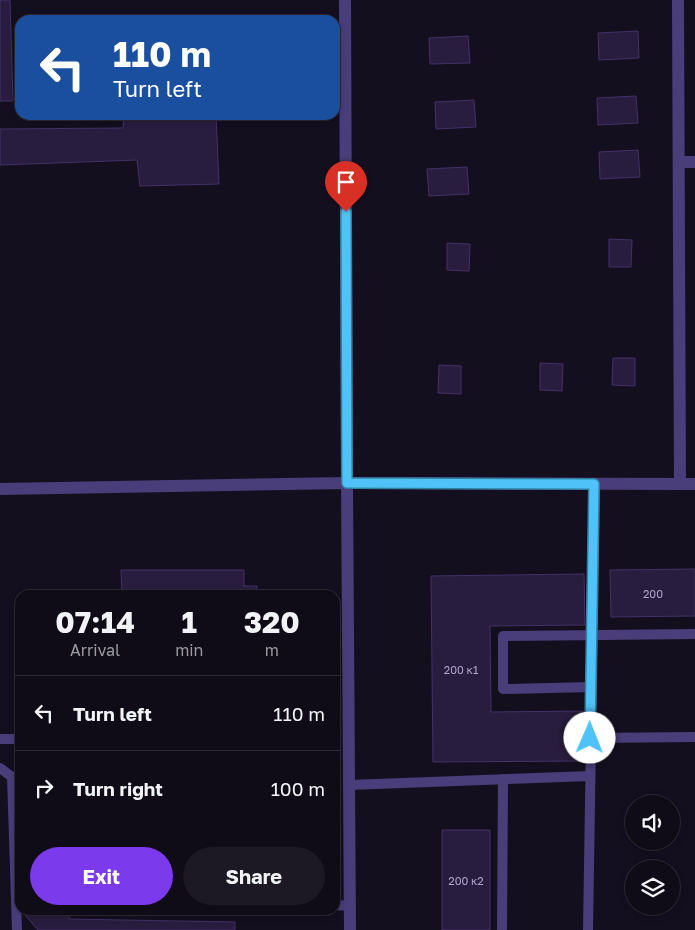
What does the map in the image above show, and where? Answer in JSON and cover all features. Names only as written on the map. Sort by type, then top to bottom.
[{"type":"street","points":[[345,0],[350,930]]},
{"type":"street","points":[[678,0],[680,484]]},
{"type":"street","points":[[680,162],[695,162]]},
{"type":"street","points":[[0,489],[347,483],[695,484]]},
{"type":"lane","points":[[588,930],[594,484]]},
{"type":"lane","points":[[592,687],[503,689],[503,636],[695,634]]},
{"type":"lane","points":[[590,738],[695,737]]},
{"type":"lane","points":[[0,739],[15,739]]},
{"type":"lane","points":[[0,768],[12,777],[15,869]]},
{"type":"lane","points":[[349,785],[590,776]]},
{"type":"lane","points":[[502,930],[503,779]]},
{"type":"lane","points":[[340,905],[350,906]]},
{"type":"lane","points":[[17,915],[17,930]]},
{"type":"building","points":[[0,0],[10,0],[13,101],[0,101]]},
{"type":"building","points":[[638,31],[639,58],[599,60],[598,33]]},
{"type":"building","points":[[468,36],[470,63],[430,64],[429,38]]},
{"type":"building","points":[[636,96],[638,123],[598,125],[597,98]]},
{"type":"building","points":[[474,100],[476,127],[436,129],[435,102]]},
{"type":"building","points":[[124,120],[216,120],[219,184],[140,186],[137,160],[0,165],[0,129],[123,128]]},
{"type":"building","points":[[638,150],[640,177],[600,179],[599,152]]},
{"type":"building","points":[[467,167],[469,194],[429,196],[427,169]]},
{"type":"building","points":[[609,239],[632,240],[631,267],[609,267]]},
{"type":"building","points":[[447,243],[470,244],[469,271],[447,270]]},
{"type":"building","points":[[613,358],[635,358],[635,386],[612,385]]},
{"type":"building","points":[[540,363],[563,364],[562,391],[540,390]]},
{"type":"building","points":[[439,365],[461,366],[461,394],[438,393]]},
{"type":"building","points":[[695,569],[695,616],[611,617],[610,570]]},
{"type":"building","points":[[121,570],[244,570],[244,586],[257,586],[257,590],[122,590]]},
{"type":"building","points":[[584,574],[585,625],[490,626],[491,712],[583,711],[583,761],[433,762],[431,576]]},
{"type":"building","points":[[442,830],[490,830],[490,930],[442,930]]},
{"type":"building","points":[[25,915],[69,915],[69,919],[235,922],[235,930],[38,930]]},
{"type":"route","points":[[346,212],[347,483],[594,484],[590,738]]}]
